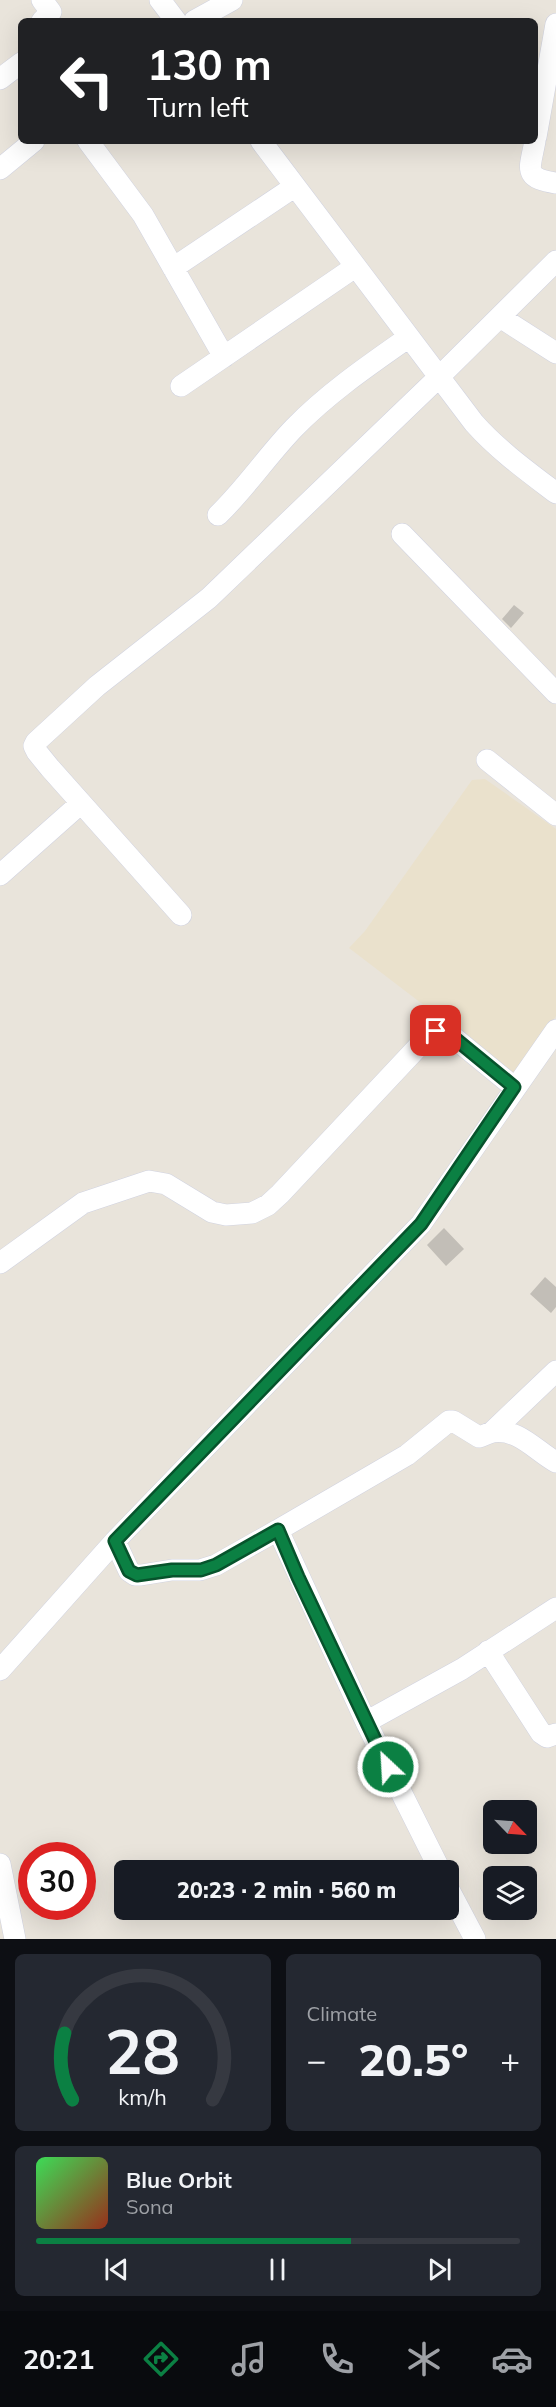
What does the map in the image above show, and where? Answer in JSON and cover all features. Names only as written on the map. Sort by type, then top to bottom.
[{"type":"street","points":[[42,0],[51,12],[45,18]]},
{"type":"street","points":[[160,0],[174,18]]},
{"type":"street","points":[[199,18],[232,0]]},
{"type":"street","points":[[538,124],[556,24]]},
{"type":"street","points":[[0,79],[18,65]]},
{"type":"street","points":[[0,169],[30,144]]},
{"type":"street","points":[[90,144],[143,215],[224,357]]},
{"type":"street","points":[[263,144],[489,440],[556,493]]},
{"type":"street","points":[[534,144],[529,171],[532,177],[540,181],[556,183]]},
{"type":"street","points":[[173,268],[294,187]]},
{"type":"street","points":[[181,915],[131,857],[80,804],[37,752],[36,742],[97,686],[208,598],[440,377],[556,261]]},
{"type":"street","points":[[181,386],[355,267]]},
{"type":"street","points":[[501,317],[556,353]]},
{"type":"street","points":[[218,515],[244,489],[274,450],[321,403],[409,336]]},
{"type":"street","points":[[402,534],[556,693]]},
{"type":"street","points":[[487,760],[556,815]]},
{"type":"street","points":[[0,875],[80,804]]},
{"type":"street","points":[[0,1670],[115,1541],[421,1224],[514,1087],[556,1030]]},
{"type":"street","points":[[0,1263],[83,1203],[149,1181],[166,1184],[212,1212],[238,1215],[260,1210],[280,1194],[431,1033],[436,1031],[447,1032],[514,1087]]},
{"type":"street","points":[[492,1432],[556,1371]]},
{"type":"street","points":[[115,1541],[129,1571],[137,1575],[172,1570],[201,1570],[216,1565],[407,1455],[449,1421],[453,1421],[479,1437],[492,1432],[508,1432],[556,1462]]},
{"type":"street","points":[[278,1530],[366,1722],[435,1860]]},
{"type":"street","points":[[366,1722],[435,1684],[556,1608]]},
{"type":"street","points":[[488,1651],[541,1734],[547,1737],[556,1734]]},
{"type":"street","points":[[0,1864],[15,1939]]},
{"type":"street","points":[[459,1909],[475,1939]]},
{"type":"shaded area","points":[[485,779],[556,829],[556,1016],[514,1074],[349,948],[365,931],[472,780]]},
{"type":"building","points":[[514,605],[524,613],[511,628],[502,619]]},
{"type":"building","points":[[444,1228],[464,1249],[446,1266],[427,1245]]},
{"type":"building","points":[[545,1277],[556,1287],[556,1307],[551,1313],[530,1294]]},
{"type":"route","points":[[388,1767],[278,1530],[216,1565],[201,1570],[184,1569],[137,1575],[129,1571],[115,1541],[421,1224],[514,1087],[447,1032],[436,1031]]}]
